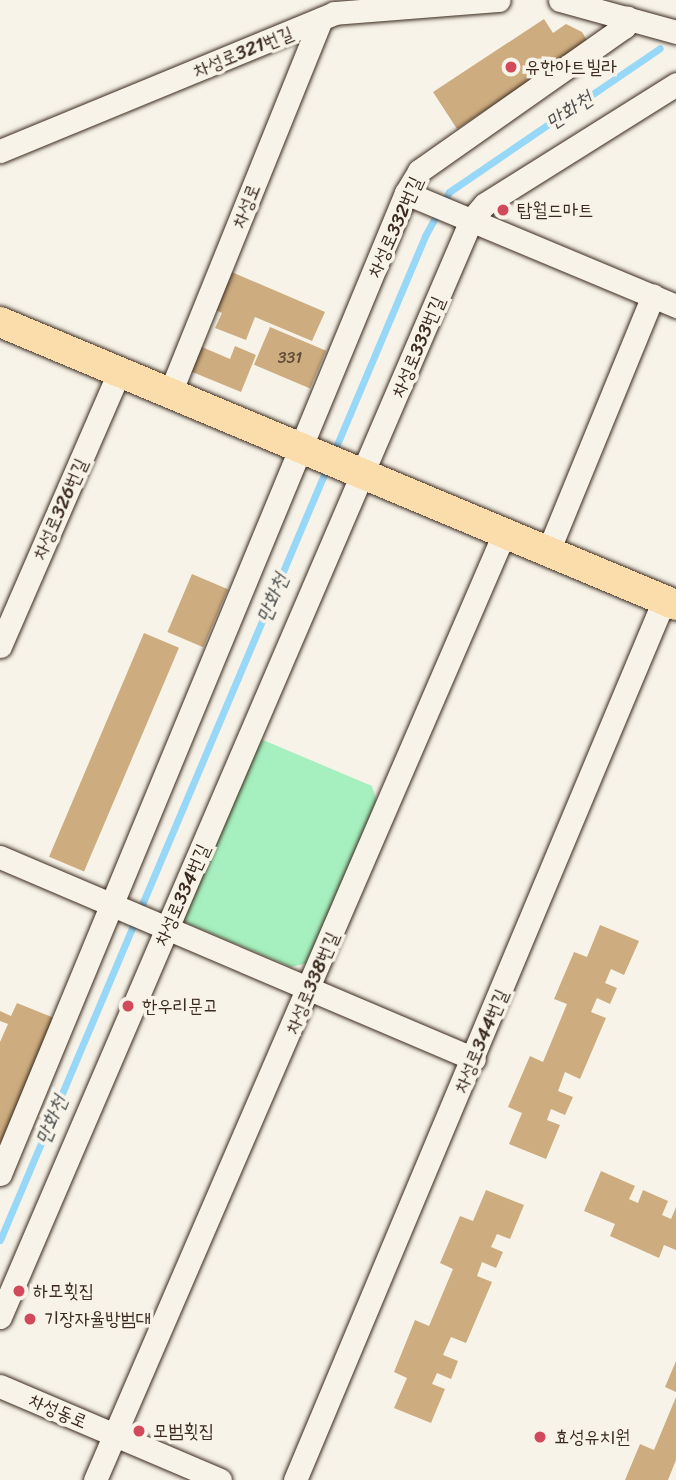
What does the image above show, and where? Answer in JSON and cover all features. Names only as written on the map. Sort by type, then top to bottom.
[{"type":"main road","points":[[0,322],[362,471],[670,602]]},
{"type":"street","name":"차성로321번길","points":[[0,151],[321,19],[352,11],[451,1],[498,0]]},
{"type":"street","points":[[561,0],[676,32]]},
{"type":"street","name":"차성로332번길","points":[[0,1174],[119,908],[414,196],[418,172],[624,27],[626,17]]},
{"type":"street","name":"차성로","points":[[170,393],[321,19]]},
{"type":"street","name":"차성로333번길","points":[[362,471],[463,217],[676,84]]},
{"type":"street","points":[[414,196],[676,306]]},
{"type":"street","points":[[549,550],[653,296]]},
{"type":"street","name":"차성로326번길","points":[[0,646],[120,372]]},
{"type":"street","name":"차성로334번길","points":[[0,1317],[163,926],[362,471]]},
{"type":"street","name":"차성로338번길","points":[[115,1435],[505,531]]},
{"type":"street","name":"차성로344번길","points":[[295,1480],[670,602]]},
{"type":"street","points":[[0,857],[474,1059]]},
{"type":"street","name":"차성동로","points":[[0,1386],[220,1480]]},
{"type":"street","points":[[95,1480],[115,1435]]},
{"type":"green space","points":[[256,737],[372,786],[378,805],[312,962],[291,967],[180,920]]},
{"type":"building","name":"유한아트빌라","points":[[544,19],[553,33],[566,24],[582,32],[588,42],[457,129],[433,92]]},
{"type":"building","points":[[227,270],[325,312],[312,341],[255,317],[246,340],[215,328],[222,313],[211,308]]},
{"type":"building","points":[[270,327],[326,351],[310,389],[254,365]]},
{"type":"building","points":[[195,344],[230,359],[235,346],[256,355],[241,392],[185,369]]},
{"type":"building","points":[[192,574],[228,589],[203,647],[167,632]]},
{"type":"building","points":[[144,633],[179,648],[84,872],[49,857]]},
{"type":"building","points":[[600,925],[639,941],[624,975],[611,969],[605,983],[617,988],[610,1004],[597,998],[591,1012],[606,1018],[580,1079],[565,1072],[558,1091],[573,1097],[565,1115],[551,1109],[547,1120],[560,1125],[546,1159],[509,1144],[522,1113],[508,1107],[530,1056],[543,1062],[567,1004],[554,999],[574,952],[587,957]]},
{"type":"building","points":[[17,1003],[59,1020],[0,1163],[0,1042],[8,1024],[0,1021],[0,1011],[11,1016]]},
{"type":"building","points":[[601,1171],[635,1186],[629,1199],[638,1203],[643,1190],[668,1201],[662,1215],[671,1219],[676,1207],[676,1250],[664,1245],[659,1258],[610,1236],[615,1224],[584,1211]]},
{"type":"building","points":[[486,1190],[524,1205],[510,1239],[497,1234],[491,1247],[503,1252],[496,1268],[482,1262],[477,1276],[492,1282],[466,1343],[451,1337],[443,1355],[458,1361],[451,1379],[437,1373],[432,1384],[445,1389],[431,1423],[394,1408],[407,1378],[394,1372],[415,1320],[429,1326],[453,1269],[440,1263],[460,1216],[473,1221]]},
{"type":"building","points":[[676,1361],[676,1392],[665,1387]]},
{"type":"building","points":[[676,1397],[676,1460],[668,1480],[625,1480],[640,1444],[654,1450]]},
{"type":"waterway","name":"만화천","points":[[333,454],[425,236],[449,192],[660,48]]},
{"type":"waterway","name":"만화천","points":[[0,1240],[328,465]]},
{"type":"place","name":"유한아트빌라","points":[[511,67]]},
{"type":"place","name":"탑월드마트","points":[[503,210]]},
{"type":"place","name":"한우리문고","points":[[128,1006]]},
{"type":"place","name":"하모횟집","points":[[19,1291]]},
{"type":"place","name":"기장자율방범대","points":[[30,1319]]},
{"type":"place","name":"모범횟집","points":[[139,1431]]},
{"type":"place","name":"효성유치원","points":[[540,1437]]}]
